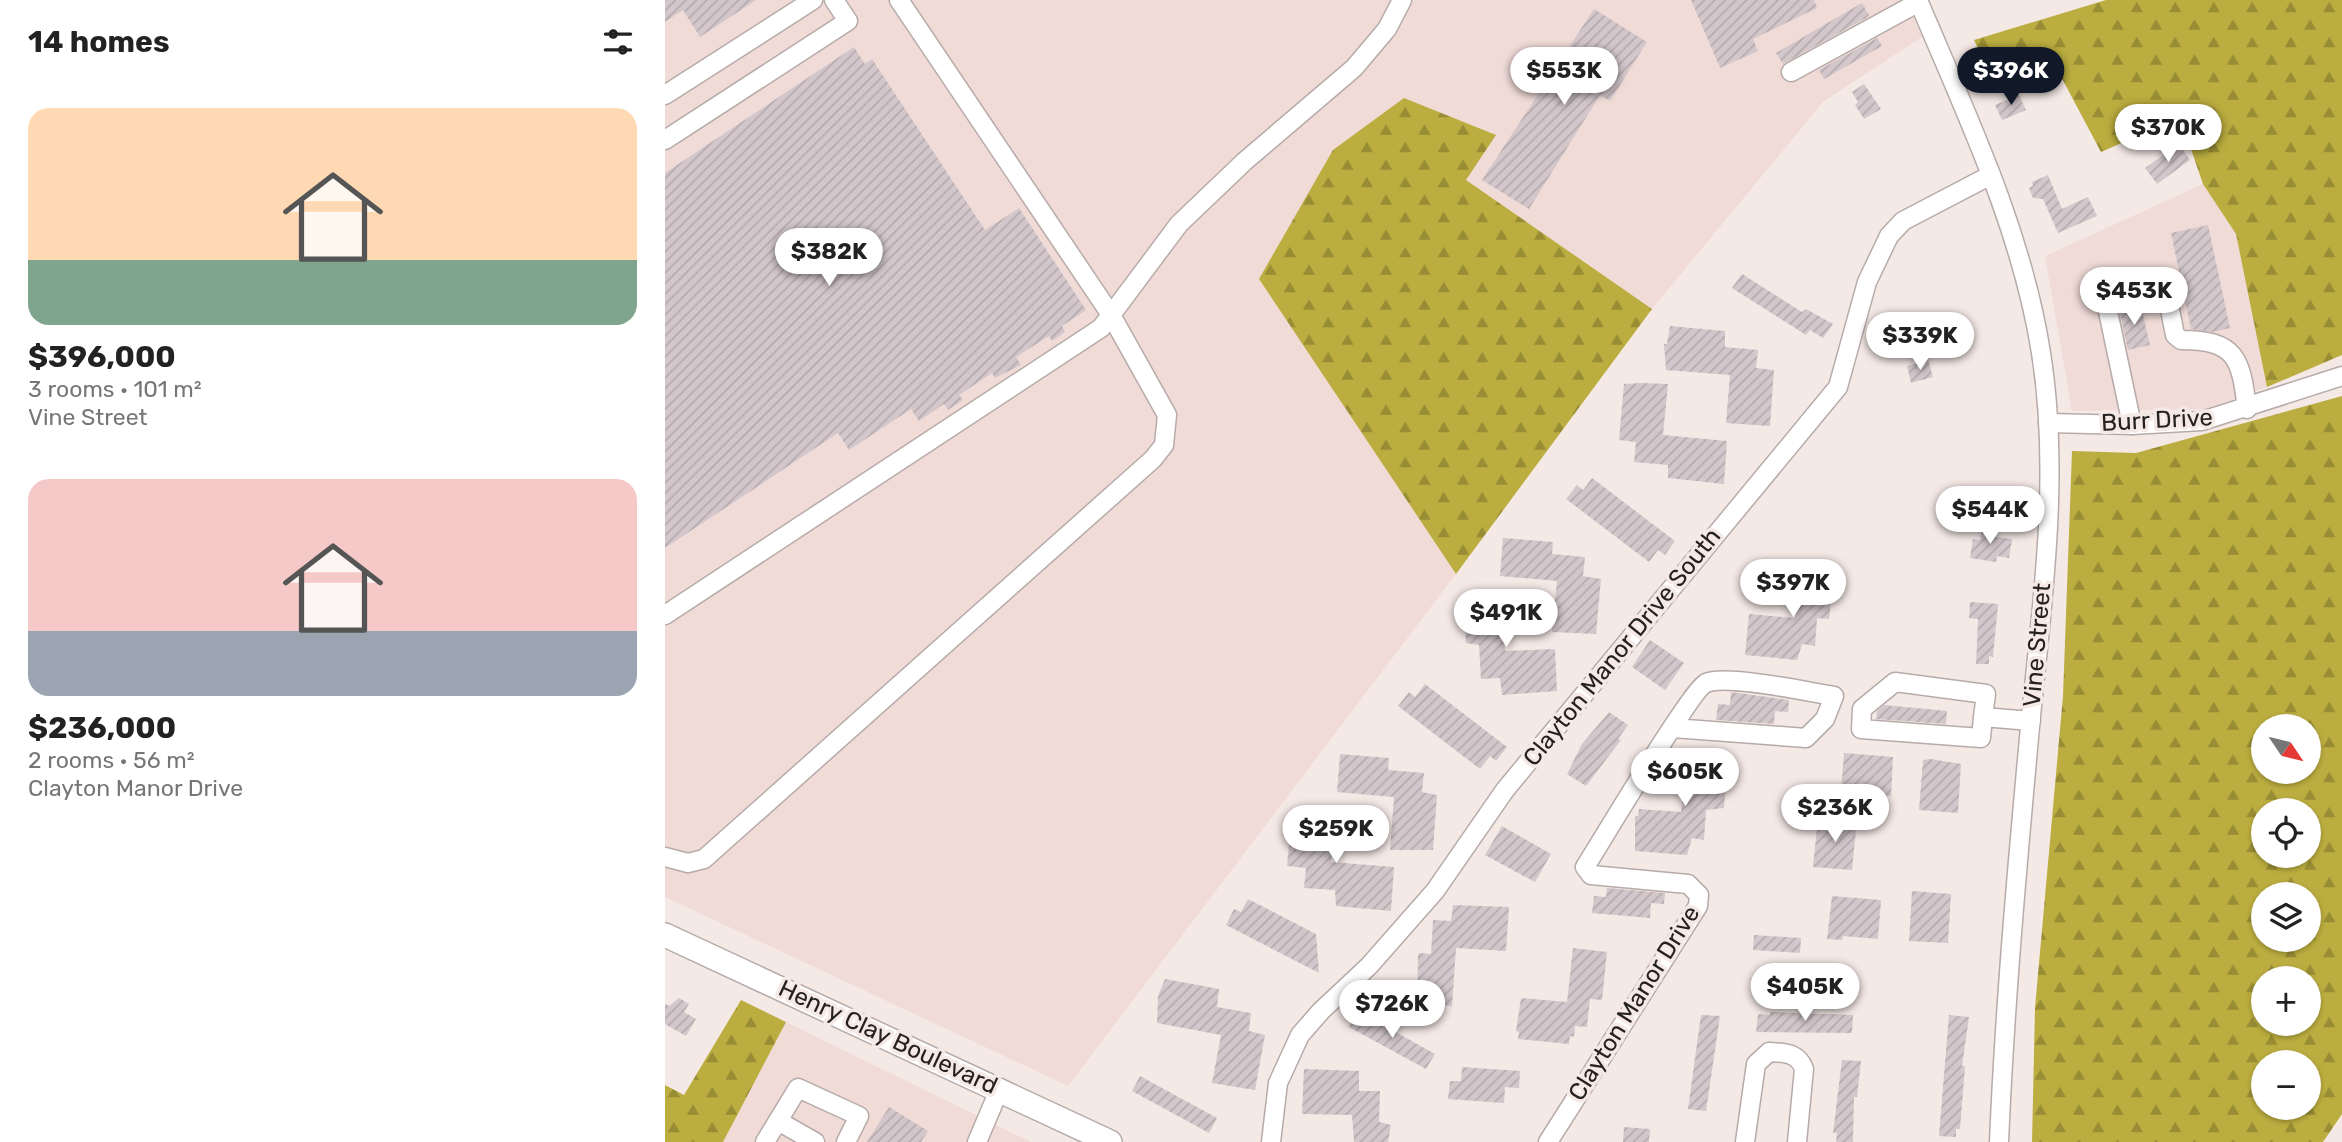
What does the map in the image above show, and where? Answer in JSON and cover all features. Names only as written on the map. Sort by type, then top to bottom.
[{"type":"main road","name":"Henry Clay Boulevard","points":[[665,935],[1000,1088],[1110,1142]]},
{"type":"street","points":[[665,96],[813,0]]},
{"type":"street","points":[[665,140],[848,21],[834,0]]},
{"type":"street","points":[[665,857],[688,863],[704,859],[1153,459],[1164,445],[1167,415],[1111,315],[898,0]]},
{"type":"street","points":[[665,615],[1101,328],[1179,224],[1245,161],[1354,68],[1387,29],[1402,0]]},
{"type":"street","points":[[1791,72],[1919,1]]},
{"type":"street","name":"Vine Street","points":[[1919,1],[1991,175],[2030,301],[2041,352],[2049,423],[2049,471],[1999,1142]]},
{"type":"street","name":"Clayton Manor Drive South","points":[[1271,1142],[1279,1083],[1300,1035],[1321,1011],[1369,966],[1435,891],[1505,790],[1838,387],[1867,282],[1889,236],[1902,221],[1991,175]]},
{"type":"street","points":[[2132,425],[2106,302],[2114,291],[2157,281],[2165,285],[2175,335],[2181,340],[2209,340],[2225,348],[2239,365],[2247,409]]},
{"type":"street","name":"Burr Drive","points":[[2049,423],[2132,425],[2202,421],[2247,409],[2342,376]]},
{"type":"street","name":"Clayton Manor Drive","points":[[1548,1142],[1698,906],[1699,895],[1688,884],[1591,875],[1585,867],[1696,691],[1709,682],[1731,680],[1834,696],[1825,719],[1806,738],[1673,728]]},
{"type":"street","points":[[1895,682],[1986,694],[1983,717],[1981,737],[1861,729],[1862,709],[1895,682]]},
{"type":"street","points":[[1983,717],[2031,721]]},
{"type":"street","points":[[1745,1142],[1756,1064],[1769,1052],[1791,1053],[1801,1061],[1804,1069],[1797,1142]]},
{"type":"street","points":[[765,1142],[798,1088],[859,1116],[846,1142]]},
{"type":"street","points":[[977,1142],[1000,1088]]},
{"type":"street","points":[[778,1121],[815,1142]]},
{"type":"shaded area","points":[[665,0],[1906,0],[1922,37],[1823,102],[1652,309],[1466,180],[1495,136],[1259,279],[1456,574],[1068,1086],[665,897]]},
{"type":"shaded area","points":[[2203,184],[2236,234],[2267,387],[2205,409],[2072,411],[2045,256]]},
{"type":"shaded area","points":[[786,1022],[1031,1142],[723,1142]]},
{"type":"green space","points":[[2106,0],[2342,0],[2342,355],[2267,387],[2236,234],[2203,184],[2180,117],[2101,152],[2058,71],[1994,83],[1974,40]]},
{"type":"green space","points":[[1404,98],[1496,135],[1466,180],[1652,309],[1456,574],[1259,279],[1333,150]]},
{"type":"green space","points":[[2342,396],[2342,1114],[2323,1142],[2032,1142],[2035,1008],[2063,696],[2072,451],[2136,453]]},
{"type":"green space","points":[[741,1000],[786,1022],[723,1142],[665,1142],[665,1085],[684,1095]]},
{"type":"building","points":[[665,0],[756,0],[700,37],[683,10],[665,22]]},
{"type":"building","points":[[1691,0],[1814,0],[1817,8],[1753,39],[1758,51],[1720,68]]},
{"type":"building","points":[[1862,3],[1869,15],[1866,18],[1783,64],[1776,53]]},
{"type":"building","points":[[1594,9],[1647,42],[1610,101],[1600,95],[1529,209],[1482,180]]},
{"type":"building","points":[[1877,38],[1882,46],[1824,79],[1819,70]]},
{"type":"building","points":[[854,47],[865,64],[872,59],[985,230],[1019,208],[1086,310],[1062,326],[1065,332],[1052,341],[1049,336],[1016,357],[1021,365],[995,378],[992,373],[959,395],[963,400],[948,410],[944,404],[919,421],[911,409],[849,450],[838,433],[665,548],[665,173]]},
{"type":"building","points":[[1864,84],[1881,109],[1864,119],[1855,105],[1858,102],[1852,92]]},
{"type":"building","points":[[2019,95],[2026,110],[2002,120],[1995,105]]},
{"type":"building","points":[[2179,144],[2190,160],[2157,184],[2145,168]]},
{"type":"building","points":[[2048,175],[2062,209],[2088,197],[2097,216],[2058,233],[2043,199],[2033,198],[2029,188],[2033,186],[2032,182]]},
{"type":"building","points":[[2208,225],[2230,328],[2213,332],[2191,329],[2171,233]]},
{"type":"building","points":[[1742,274],[1802,312],[1806,309],[1833,324],[1823,338],[1810,330],[1806,335],[1732,288]]},
{"type":"building","points":[[2140,302],[2150,345],[2128,350],[2119,310]]},
{"type":"building","points":[[1670,326],[1725,331],[1725,347],[1758,350],[1756,368],[1774,370],[1770,426],[1726,423],[1730,375],[1666,370],[1664,344],[1667,344]]},
{"type":"building","points":[[1967,327],[1971,343],[1943,352],[1941,334]]},
{"type":"building","points":[[1928,360],[1933,377],[1911,383],[1907,366]]},
{"type":"building","points":[[1624,384],[1668,384],[1663,435],[1727,441],[1724,484],[1668,478],[1668,465],[1634,462],[1636,442],[1619,440]]},
{"type":"building","points":[[1592,478],[1675,541],[1665,555],[1658,550],[1649,562],[1566,499],[1577,485],[1583,490]]},
{"type":"building","points":[[1982,528],[1996,529],[1995,537],[2012,539],[2009,558],[1997,556],[1996,562],[1970,558],[1973,539],[1980,540]]},
{"type":"building","points":[[1503,538],[1553,542],[1552,554],[1585,557],[1583,576],[1601,579],[1596,634],[1552,632],[1557,581],[1500,576]]},
{"type":"building","points":[[1800,566],[1834,570],[1829,619],[1817,618],[1815,646],[1802,644],[1797,660],[1745,655],[1749,614],[1795,618]]},
{"type":"building","points":[[1501,589],[1505,651],[1555,649],[1557,691],[1502,695],[1500,678],[1481,679],[1479,645],[1466,643],[1464,595],[1479,594],[1479,590]]},
{"type":"building","points":[[1970,602],[1998,604],[1993,657],[1989,656],[1989,664],[1976,664],[1978,619],[1969,618]]},
{"type":"building","points":[[1650,640],[1684,663],[1665,690],[1632,667]]},
{"type":"building","points":[[1425,684],[1507,747],[1496,761],[1490,756],[1480,769],[1398,706],[1409,692],[1415,697]]},
{"type":"building","points":[[1731,692],[1789,700],[1788,712],[1775,711],[1774,724],[1716,720],[1718,704],[1730,705]]},
{"type":"building","points":[[1884,705],[1947,711],[1946,724],[1876,719],[1877,711]]},
{"type":"building","points":[[1609,712],[1628,725],[1618,739],[1621,740],[1586,786],[1567,774],[1582,744]]},
{"type":"building","points":[[1694,751],[1728,756],[1724,808],[1706,810],[1704,840],[1692,838],[1687,855],[1635,851],[1635,816],[1638,816],[1639,809],[1681,812],[1686,753]]},
{"type":"building","points":[[1844,753],[1893,757],[1891,796],[1841,792]]},
{"type":"building","points":[[1340,754],[1389,758],[1388,770],[1424,773],[1422,792],[1437,795],[1433,850],[1390,850],[1394,797],[1337,792]]},
{"type":"building","points":[[1923,760],[1961,764],[1958,813],[1919,810]]},
{"type":"building","points":[[1292,810],[1335,814],[1331,862],[1394,867],[1391,911],[1336,906],[1335,890],[1304,888],[1306,868],[1287,866]]},
{"type":"building","points":[[1818,818],[1857,821],[1852,870],[1813,867]]},
{"type":"building","points":[[1502,826],[1551,854],[1535,882],[1485,855]]},
{"type":"building","points":[[1607,888],[1665,893],[1664,904],[1651,903],[1650,918],[1592,913],[1594,896],[1606,897]]},
{"type":"building","points":[[1912,891],[1951,894],[1948,943],[1909,941]]},
{"type":"building","points":[[1832,896],[1881,900],[1878,939],[1843,936],[1842,940],[1827,939]]},
{"type":"building","points":[[1248,899],[1316,934],[1319,973],[1226,925],[1234,909],[1241,912]]},
{"type":"building","points":[[1453,905],[1509,907],[1506,951],[1456,948],[1452,1006],[1417,1003],[1419,953],[1431,954],[1433,920],[1451,921]]},
{"type":"building","points":[[1754,935],[1801,938],[1800,953],[1753,950]]},
{"type":"building","points":[[1573,948],[1607,952],[1602,1000],[1590,999],[1587,1027],[1575,1026],[1574,1037],[1570,1036],[1569,1044],[1518,1039],[1519,1032],[1516,1031],[1521,998],[1567,1002]]},
{"type":"building","points":[[1165,979],[1219,989],[1217,1007],[1251,1013],[1249,1031],[1265,1035],[1255,1090],[1212,1083],[1221,1035],[1157,1023],[1158,996]]},
{"type":"building","points":[[679,998],[689,1004],[684,1012],[696,1019],[686,1036],[665,1024],[665,1004],[669,1006]]},
{"type":"building","points":[[1358,1011],[1435,1054],[1426,1069],[1349,1027]]},
{"type":"building","points":[[1770,1012],[1853,1015],[1852,1033],[1756,1032],[1758,1014],[1770,1015]]},
{"type":"building","points":[[1701,1015],[1720,1016],[1706,1111],[1688,1109]]},
{"type":"building","points":[[1949,1015],[1969,1017],[1962,1066],[1965,1066],[1960,1129],[1956,1129],[1956,1137],[1939,1136]]},
{"type":"building","points":[[1842,1060],[1861,1061],[1857,1097],[1854,1097],[1853,1142],[1836,1142],[1837,1133],[1833,1133]]},
{"type":"building","points":[[1462,1067],[1520,1071],[1519,1088],[1505,1087],[1504,1103],[1448,1099],[1450,1081],[1461,1081]]},
{"type":"building","points":[[1304,1069],[1359,1071],[1359,1091],[1380,1091],[1379,1122],[1391,1125],[1388,1142],[1354,1142],[1352,1115],[1302,1114]]},
{"type":"building","points":[[1140,1076],[1217,1118],[1209,1133],[1132,1091]]},
{"type":"building","points":[[889,1107],[928,1131],[921,1142],[867,1142]]},
{"type":"building","points":[[1624,1127],[1650,1129],[1649,1142],[1623,1142]]}]
